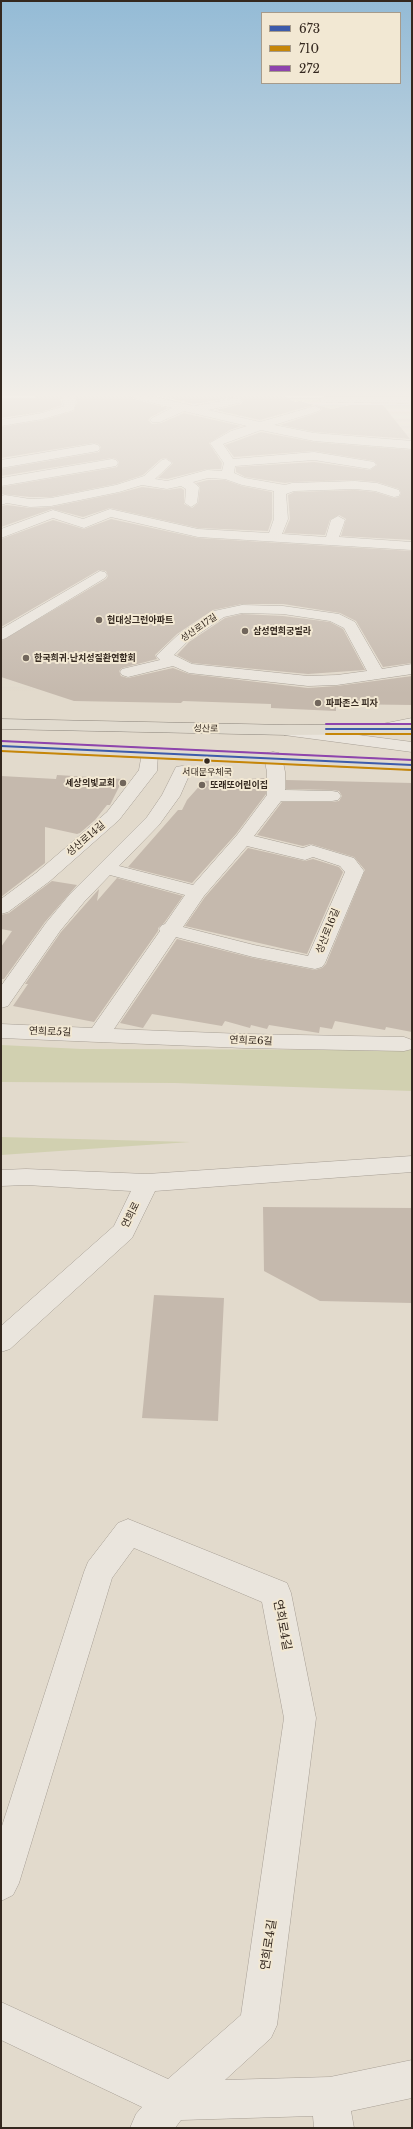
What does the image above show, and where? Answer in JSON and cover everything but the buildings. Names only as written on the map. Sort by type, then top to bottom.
[{"type":"main road","name":"성산로","points":[[4,724],[288,730],[412,729]]},
{"type":"main road","points":[[1,747],[273,757],[412,765]]},
{"type":"street","points":[[2,499],[30,503],[51,502],[83,495]]},
{"type":"street","points":[[191,503],[192,495]]},
{"type":"street","points":[[274,538],[281,519],[280,495]]},
{"type":"street","points":[[1,534],[53,514],[84,524],[110,513],[198,533],[412,546]]},
{"type":"street","points":[[331,540],[338,520]]},
{"type":"street","points":[[1,635],[100,574]]},
{"type":"street","name":"성산로17길","points":[[174,661],[164,656],[183,638],[219,614],[242,609],[283,610],[334,617],[350,625],[376,673]]},
{"type":"street","points":[[128,672],[174,661],[189,668],[308,681],[337,680],[376,673],[412,669]]},
{"type":"street","points":[[388,728],[412,723]]},
{"type":"street","points":[[288,730],[412,747]]},
{"type":"street","name":"성산로14길","points":[[1,908],[43,877],[113,816],[148,771],[150,753]]},
{"type":"street","points":[[99,1034],[169,929],[196,892],[243,839],[276,795],[276,772],[273,757]]},
{"type":"street","points":[[1,1001],[53,928],[78,898],[153,821],[171,796],[182,771]]},
{"type":"street","points":[[276,795],[299,797],[332,796]]},
{"type":"street","name":"성산로16길","points":[[169,929],[253,951],[315,963],[355,871],[347,862],[311,851],[305,854],[243,839]]},
{"type":"street","points":[[108,868],[196,892]]},
{"type":"street","name":"연희로5길","points":[[1,1031],[99,1034]]},
{"type":"street","name":"연희로6길","points":[[99,1034],[244,1041],[404,1044]]},
{"type":"street","points":[[1,1178],[26,1177],[147,1183],[412,1164]]},
{"type":"street","name":"연희로","points":[[1,1342],[123,1232],[147,1183]]},
{"type":"street","name":"연희로4길","points":[[1,1883],[100,1572],[128,1532],[276,1593],[300,1718],[258,2025],[161,2114]]},
{"type":"street","points":[[1,2021],[161,2114],[332,2112],[412,2079]]},
{"type":"green space","points":[[1,1045],[81,1049],[412,1050],[412,1091],[175,1083],[1,1082]]},
{"type":"green space","points":[[1,1137],[190,1142],[1,1155]]},
{"type":"transit line","name":"272","points":[[326,724],[412,724]]},
{"type":"transit line","name":"673","points":[[326,729],[412,729]]},
{"type":"transit line","name":"710","points":[[326,734],[412,734]]},
{"type":"transit line","name":"272","points":[[1,741],[412,760]]},
{"type":"transit line","name":"673","points":[[1,746],[412,765]]},
{"type":"transit line","name":"710","points":[[1,751],[412,770]]},
{"type":"place","name":"현대싱그런아파트","points":[[99,620]]},
{"type":"place","name":"삼성연희궁빌라","points":[[245,631]]},
{"type":"place","name":"한국희귀·난치성질환연합회","points":[[26,658]]},
{"type":"place","name":"파파존스 피자","points":[[318,703]]},
{"type":"place","name":"서대문우체국","points":[[207,761]]},
{"type":"place","name":"세상의빛교회","points":[[123,783]]},
{"type":"place","name":"또래또어린이집","points":[[202,785]]}]
